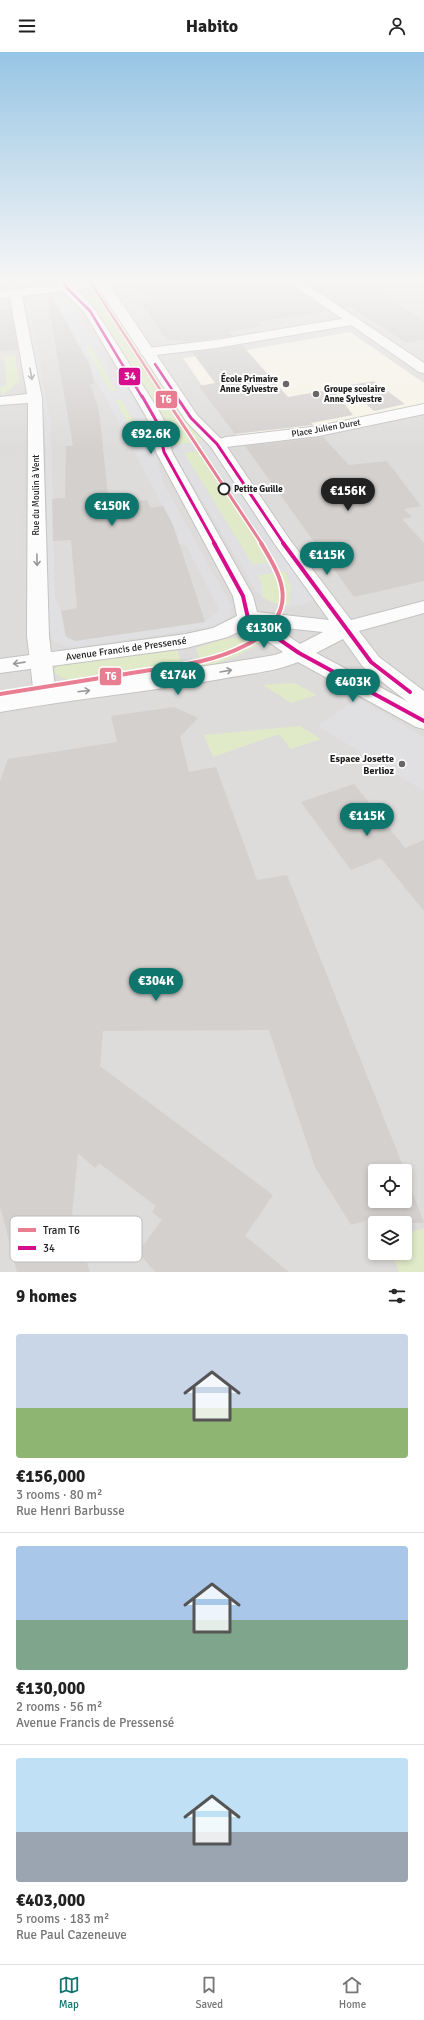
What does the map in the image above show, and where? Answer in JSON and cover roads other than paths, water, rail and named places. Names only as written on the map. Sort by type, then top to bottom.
[{"type":"street","name":"Rue du Moulin à Vent","points":[[19,337],[35,398],[38,636],[45,696]]},
{"type":"street","points":[[106,337],[152,411],[158,424],[164,452],[242,596],[248,618],[299,653],[424,721]]},
{"type":"street","points":[[137,337],[191,418],[217,444],[283,543],[371,662],[424,703]]},
{"type":"street","points":[[147,352],[216,344],[258,337]]},
{"type":"street","points":[[377,337],[424,369]]},
{"type":"street","points":[[0,402],[35,398]]},
{"type":"street","name":"Place Julien Duret","points":[[226,442],[319,431],[424,410]]},
{"type":"street","points":[[0,704],[45,696],[196,676],[280,661],[299,653],[347,628],[424,607]]},
{"type":"street","points":[[248,618],[347,628]]},
{"type":"street","name":"Avenue Francis de Pressensé","points":[[0,666],[185,640],[224,632],[237,627],[248,618]]},
{"type":"tram line","name":"T6","points":[[0,694],[192,663],[218,657],[257,639],[267,631],[276,620],[281,608],[283,598],[282,587],[279,577],[268,555],[127,337]]},
{"type":"place","name":"École Primaire Anne Sylvestre","points":[[286,384]]},
{"type":"place","name":"Groupe scolaire Anne Sylvestre","points":[[316,394]]},
{"type":"place","name":"Petite Guille","points":[[224,489]]},
{"type":"place","name":"Espace Josette Berlioz","points":[[402,764]]}]
